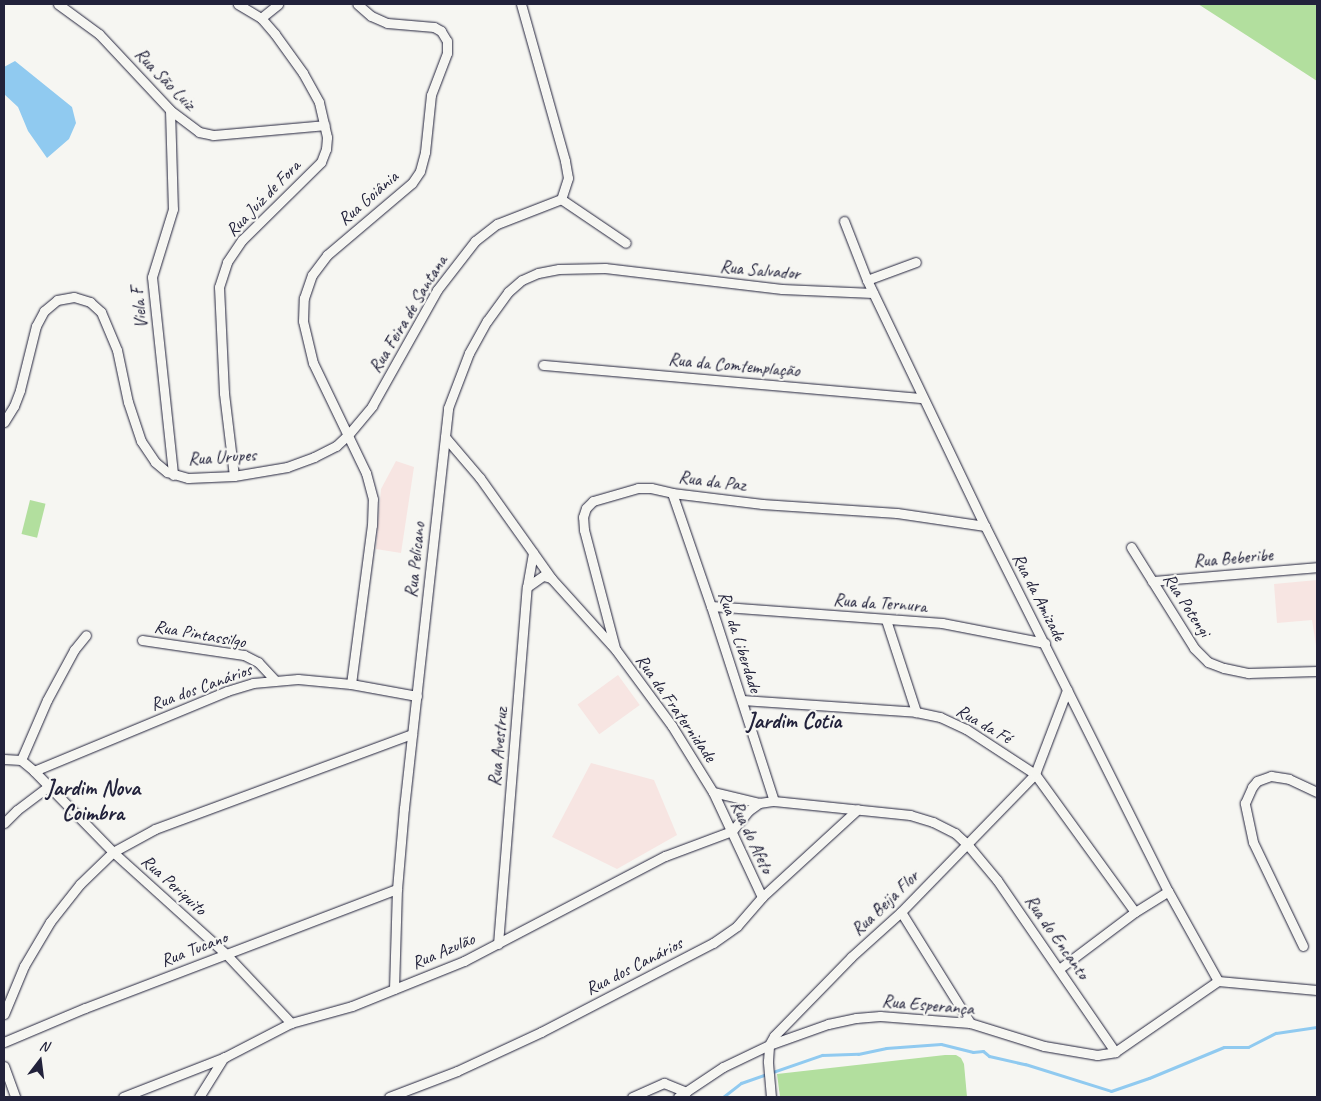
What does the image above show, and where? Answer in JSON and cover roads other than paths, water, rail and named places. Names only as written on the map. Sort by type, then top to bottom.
[{"type":"street","name":"Rua São Luiz","points":[[58,4],[98,34],[170,110],[200,132],[214,135],[325,124]]},
{"type":"street","name":"Rua Juíz de Fora","points":[[234,476],[224,393],[219,287],[227,262],[242,240],[321,162],[326,149],[325,124],[312,86],[275,34],[261,18],[238,4]]},
{"type":"street","points":[[261,18],[278,4]]},
{"type":"street","name":"Rua Goiânia","points":[[348,435],[313,362],[303,322],[304,298],[312,275],[327,255],[412,183],[420,171],[425,152],[431,95],[447,53],[447,41],[441,31],[434,27],[387,22],[371,16],[357,4]]},
{"type":"street","points":[[521,4],[565,161],[568,178],[562,199],[626,244]]},
{"type":"street","name":"Viela F","points":[[170,110],[173,209],[152,277],[173,475]]},
{"type":"street","name":"Rua Feira de Santana","points":[[348,435],[372,406],[437,290],[475,241],[497,224],[562,199]]},
{"type":"street","name":"Rua da Amizade","points":[[844,221],[867,280],[922,398],[1168,891],[1218,981]]},
{"type":"street","points":[[867,280],[916,262]]},
{"type":"street","name":"Rua Pelicano","points":[[394,989],[397,889],[448,408],[469,353],[503,299],[522,280],[538,273],[559,269],[605,268],[645,271]]},
{"type":"street","name":"Rua Salvador","points":[[645,271],[717,282],[782,289],[874,293]]},
{"type":"street","name":"Rua Urupes","points":[[4,422],[14,406],[36,326],[44,312],[57,300],[74,297],[90,302],[101,312],[110,328],[117,350],[128,402],[141,441],[155,462],[173,475],[188,478],[234,476],[287,466],[314,457],[336,446],[348,435]]},
{"type":"street","name":"Rua da Comtemplação","points":[[543,365],[922,398]]},
{"type":"street","points":[[348,435],[366,473],[373,499],[372,526],[351,684]]},
{"type":"street","name":"Rua da Fraternidade","points":[[445,437],[480,478],[551,578],[616,650],[672,726],[712,792]]},
{"type":"street","name":"Rua da Paz","points":[[616,650],[584,530],[583,518],[586,508],[594,501],[638,488],[651,488],[672,493],[762,504],[897,514],[985,526]]},
{"type":"street","name":"Rua da Liberdade","points":[[672,493],[712,606],[774,801]]},
{"type":"street","name":"Rua Potengi","points":[[1131,547],[1194,648],[1208,662],[1224,668],[1248,673],[1317,671]]},
{"type":"street","name":"Rua Avestruz","points":[[498,944],[527,587],[533,553]]},
{"type":"street","name":"Rua Beberibe","points":[[1152,581],[1317,567]]},
{"type":"street","points":[[527,587],[543,576],[551,578]]},
{"type":"street","name":"Rua da Ternura","points":[[712,606],[942,623],[1045,643]]},
{"type":"street","points":[[886,620],[916,712]]},
{"type":"street","points":[[4,759],[21,760],[47,700],[74,650],[86,635]]},
{"type":"street","name":"Rua Pintassilgo","points":[[142,640],[244,655],[258,662],[275,680]]},
{"type":"street","name":"Rua dos Canários","points":[[34,771],[227,691],[253,683],[298,679],[351,684],[417,696]]},
{"type":"street","name":"Rua Beija Flor","points":[[769,1046],[782,1026],[901,912],[1035,774],[1067,690]]},
{"type":"street","name":"Rua da Fé","points":[[742,700],[916,712],[940,717],[966,729],[1035,774],[1135,912]]},
{"type":"street","points":[[4,1014],[24,966],[50,922],[80,884],[113,852],[155,829],[412,734]]},
{"type":"street","name":"Rua Periquito","points":[[21,760],[113,852],[226,954],[291,1023]]},
{"type":"street","points":[[1303,946],[1254,842],[1245,803],[1252,787],[1258,780],[1271,776],[1288,779],[1317,792]]},
{"type":"street","points":[[4,823],[16,810],[49,786]]},
{"type":"street","points":[[712,792],[759,804],[774,801],[910,815],[933,822],[955,833],[967,844]]},
{"type":"street","name":"Rua do Afeto","points":[[712,792],[762,897]]},
{"type":"street","name":"Rua Azulão","points":[[123,1097],[224,1057],[291,1023],[352,1006],[464,961],[666,856],[732,831],[752,807],[759,804]]},
{"type":"street","name":"Rua dos Canários","points":[[389,1097],[457,1071],[533,1036],[689,957],[737,926],[762,897],[858,809]]},
{"type":"street","name":"Rua do Encanto","points":[[967,844],[997,880],[1115,1052]]},
{"type":"street","name":"Rua Tucano","points":[[4,1042],[85,1008],[397,889]]},
{"type":"street","points":[[1059,969],[1135,912],[1168,891]]},
{"type":"street","points":[[901,912],[970,1023]]},
{"type":"street","points":[[1115,1052],[1218,981],[1317,990]]},
{"type":"street","name":"Rua Esperança","points":[[769,1046],[828,1024],[856,1018],[880,1016],[970,1023],[1044,1046],[1097,1055],[1115,1052]]},
{"type":"street","points":[[632,1097],[664,1083],[682,1095],[723,1067],[769,1046],[768,1061],[771,1097]]},
{"type":"street","points":[[199,1097],[224,1057]]},
{"type":"street","points":[[4,1066],[15,1097]]},
{"type":"water","points":[[15,61],[72,107],[76,123],[69,139],[47,158],[28,131],[18,107],[4,94],[4,67]]},
{"type":"waterway","points":[[723,1097],[741,1083],[822,1055],[858,1054],[886,1048],[941,1044],[973,1052],[983,1051],[989,1056],[1025,1064],[1111,1091],[1149,1078],[1224,1047],[1248,1047],[1276,1033],[1317,1027]]},
{"type":"district","name":"Jardim Cotia","points":[[794,722]]},
{"type":"district","name":"Jardim Nova Coimbra","points":[[93,800]]}]
